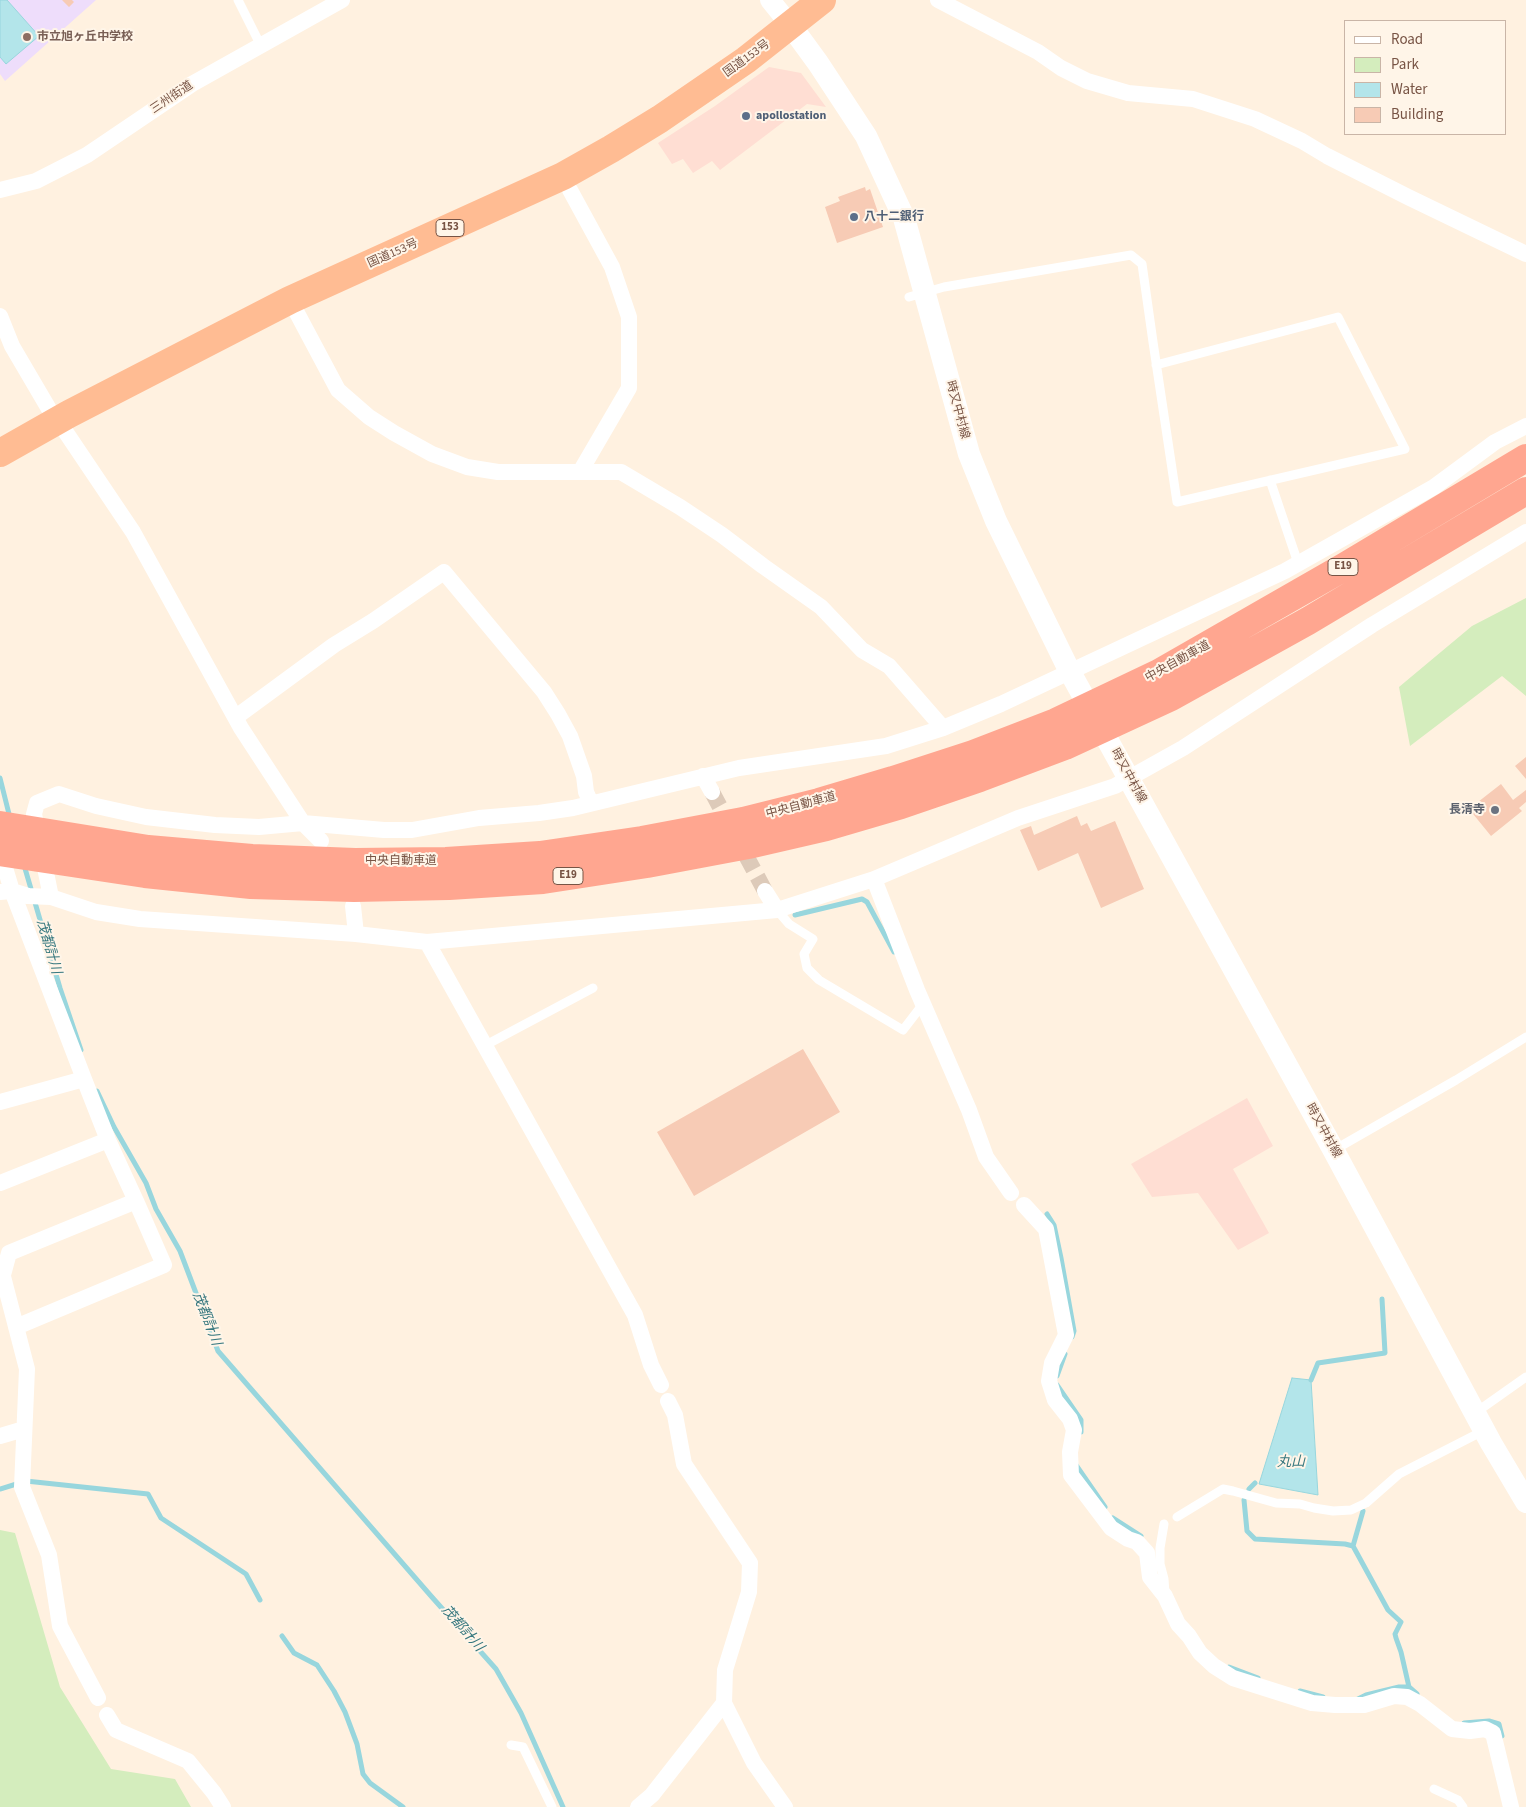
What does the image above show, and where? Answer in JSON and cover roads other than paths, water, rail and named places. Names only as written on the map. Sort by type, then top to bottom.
[{"type":"highway","name":"国道153号","points":[[0,453],[56,421],[290,300],[563,176],[660,119],[746,60],[822,0]]},
{"type":"highway","name":"中央自動車道","points":[[1165,685],[1352,562],[1526,458]]},
{"type":"highway","name":"中央自動車道","points":[[0,851],[145,874],[251,885],[392,888],[543,880],[739,847],[826,827],[901,806],[980,778],[1061,734],[1308,620],[1526,491]]},
{"type":"highway","name":"中央自動車道","points":[[0,825],[148,848],[252,858],[354,862],[437,861],[540,855],[642,840],[743,821],[819,802],[973,754],[1061,734]]},
{"type":"main road","name":"時又中村線","points":[[791,26],[866,136],[904,218],[917,295],[969,454],[996,521],[1070,672],[1334,1150],[1479,1422],[1524,1496]]},
{"type":"street","name":"三州街道","points":[[0,190],[36,181],[87,155],[192,84],[342,0]]},
{"type":"street","points":[[770,0],[791,26]]},
{"type":"street","points":[[938,0],[1038,52],[1061,68],[1087,81],[1128,93],[1193,99],[1255,119],[1526,254]]},
{"type":"street","points":[[570,190],[612,267],[629,317],[629,388],[580,472]]},
{"type":"street","points":[[297,313],[338,390],[369,417],[394,434],[432,454],[467,467],[498,472],[621,472],[680,507],[722,535],[821,607],[862,650],[889,666],[943,728]]},
{"type":"street","points":[[0,316],[6,344],[56,421],[65,430],[133,532],[241,728],[303,823],[321,840]]},
{"type":"street","points":[[27,895],[34,814],[38,803],[59,794],[96,806],[146,817],[214,825],[259,827],[303,823],[384,830],[412,830],[478,818],[539,813],[739,768],[886,746],[943,728],[1001,704],[1298,563],[1434,487],[1495,442],[1526,426]]},
{"type":"street","points":[[27,895],[96,912],[140,919],[356,934],[427,942],[777,910],[874,879],[1018,818],[1115,786],[1129,779],[1183,748],[1372,625],[1526,532]]},
{"type":"street","points":[[236,718],[334,645],[373,621],[444,572],[544,692],[558,714],[570,736],[584,776],[586,792],[590,803]]},
{"type":"street","points":[[704,776],[712,792]]},
{"type":"street","points":[[0,851],[27,895],[84,1079],[108,1140],[164,1265],[16,1327]]},
{"type":"street","points":[[874,879],[923,1004],[969,1110],[986,1157],[1011,1193]]},
{"type":"street","points":[[765,891],[777,910]]},
{"type":"street","points":[[353,906],[356,934]]},
{"type":"street","points":[[427,942],[635,1315],[651,1365],[661,1385]]},
{"type":"street","points":[[0,1102],[84,1079]]},
{"type":"street","points":[[0,1183],[108,1140]]},
{"type":"street","points":[[98,1698],[60,1626],[49,1555],[22,1482],[28,1369],[1,1270],[9,1253],[136,1201]]},
{"type":"street","points":[[1024,1205],[1046,1229],[1066,1336],[1052,1362],[1048,1380],[1055,1400],[1070,1419],[1074,1430],[1070,1452],[1071,1474],[1111,1528],[1128,1539],[1137,1542],[1147,1553],[1150,1578],[1165,1596],[1178,1624],[1189,1636],[1200,1653],[1214,1666],[1233,1678],[1312,1703],[1364,1705],[1394,1696],[1407,1697],[1420,1704],[1452,1729],[1470,1731],[1485,1729],[1493,1733],[1511,1807]]},
{"type":"street","points":[[668,1401],[675,1415],[684,1464],[750,1563],[749,1592],[725,1670],[724,1703],[754,1763],[786,1807]]},
{"type":"street","points":[[0,1436],[24,1429]]},
{"type":"street","points":[[638,1807],[652,1795],[724,1703]]},
{"type":"street","points":[[107,1715],[116,1730],[188,1761],[223,1807]]},
{"type":"lane","points":[[238,0],[261,46]]},
{"type":"lane","points":[[917,295],[944,287],[1131,255],[1142,264],[1156,365],[1177,502],[1405,449],[1338,317],[1156,365]]},
{"type":"lane","points":[[1270,480],[1298,563]]},
{"type":"lane","points":[[777,910],[789,924],[813,939],[804,954],[807,968],[819,980],[903,1030],[923,1004]]},
{"type":"lane","points":[[484,1046],[593,988]]},
{"type":"lane","points":[[1334,1150],[1456,1080],[1526,1037]]},
{"type":"lane","points":[[1177,1517],[1223,1489],[1276,1503],[1300,1504],[1333,1511],[1351,1510],[1366,1503],[1399,1474],[1479,1422],[1526,1377]]},
{"type":"lane","points":[[1164,1524],[1160,1548],[1160,1564],[1164,1579],[1165,1596]]},
{"type":"lane","points":[[511,1745],[522,1748],[552,1807]]},
{"type":"lane","points":[[1434,1789],[1458,1800],[1463,1807]]},
{"type":"water","points":[[0,0],[7,0],[39,36],[6,64],[0,57]]},
{"type":"water","name":"丸山","points":[[1292,1378],[1311,1380],[1318,1495],[1259,1484]]},
{"type":"waterway","name":"茂都計川","points":[[0,778],[10,818]]},
{"type":"waterway","name":"茂都計川","points":[[24,865],[60,988],[81,1050]]},
{"type":"waterway","points":[[795,915],[862,899],[867,902],[894,952]]},
{"type":"waterway","name":"茂都計川","points":[[97,1091],[114,1127],[146,1183],[156,1209],[180,1251],[218,1351],[496,1669],[521,1713],[563,1807]]},
{"type":"waterway","points":[[1047,1214],[1054,1225],[1061,1258],[1074,1331],[1072,1337]]},
{"type":"waterway","points":[[1311,1380],[1318,1363],[1385,1353],[1382,1299]]},
{"type":"waterway","points":[[1057,1376],[1065,1354]]},
{"type":"waterway","points":[[1057,1385],[1081,1420],[1081,1432]]},
{"type":"waterway","points":[[1076,1465],[1105,1507]]},
{"type":"waterway","points":[[0,1489],[26,1481],[148,1494],[161,1518],[246,1574],[260,1600]]},
{"type":"waterway","points":[[1249,1489],[1255,1483]]},
{"type":"waterway","points":[[1244,1500],[1247,1531],[1255,1539],[1353,1546],[1388,1610],[1401,1622],[1395,1634],[1409,1687]]},
{"type":"waterway","points":[[1353,1546],[1363,1511]]},
{"type":"waterway","points":[[1113,1518],[1141,1536]]},
{"type":"waterway","points":[[282,1636],[294,1653],[317,1665],[334,1691],[345,1712],[357,1744],[363,1774],[370,1783],[403,1807]]},
{"type":"waterway","points":[[1229,1667],[1258,1678]]},
{"type":"waterway","points":[[1356,1700],[1366,1695],[1399,1687],[1409,1687],[1417,1694]]},
{"type":"waterway","points":[[1300,1691],[1323,1697]]},
{"type":"waterway","points":[[1464,1723],[1489,1721],[1499,1724],[1502,1736]]},
{"type":"tunnel","points":[[712,792],[765,891]]},
{"type":"place","name":"市立旭ヶ丘中学校","points":[[27,37]]},
{"type":"place","name":"apollostation","points":[[746,116]]},
{"type":"place","name":"八十二銀行","points":[[854,217]]},
{"type":"place","name":"長清寺","points":[[1495,810]]}]
